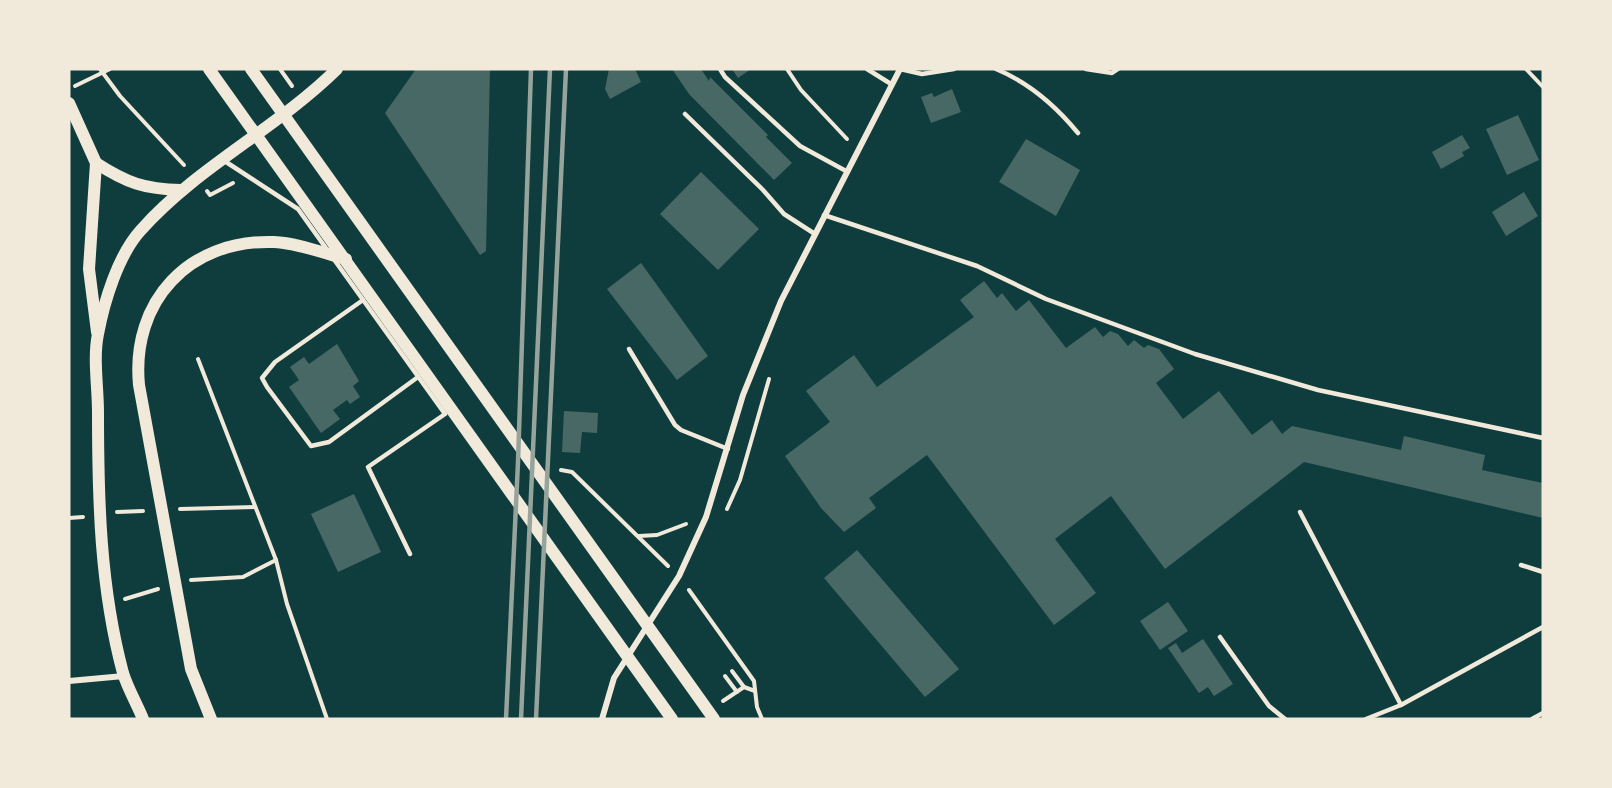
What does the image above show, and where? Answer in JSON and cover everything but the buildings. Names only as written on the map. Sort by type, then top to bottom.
[{"type":"main road","points":[[209,69],[672,719]]},
{"type":"main road","points":[[251,69],[714,719]]},
{"type":"main road","points":[[97,336],[120,260],[139,232],[181,190],[337,69]]},
{"type":"main road","points":[[69,103],[96,163],[89,269],[97,336],[98,486],[103,567],[113,629],[124,676],[143,719]]},
{"type":"main road","points":[[96,163],[134,185],[149,189],[181,190]]},
{"type":"main road","points":[[211,719],[191,669],[137,366],[144,326],[154,304],[182,271],[232,245],[276,242],[346,259]]},
{"type":"street","points":[[602,719],[614,678],[679,576],[706,517],[729,449],[743,395],[759,351],[846,171],[900,69]]},
{"type":"street","points":[[69,681],[124,676]]},
{"type":"lane","points":[[720,69],[800,146],[846,171]]},
{"type":"lane","points":[[867,69],[891,84]]},
{"type":"lane","points":[[900,69],[922,74],[954,69]]},
{"type":"lane","points":[[996,69],[1011,75],[1043,96],[1078,133]]},
{"type":"lane","points":[[1086,69],[1112,73],[1118,69]]},
{"type":"lane","points":[[685,114],[763,190],[784,214],[815,234]]},
{"type":"lane","points":[[222,159],[298,209],[445,414],[368,467],[410,554]]},
{"type":"lane","points":[[824,215],[978,266],[1046,299],[1206,357],[1318,390],[1543,438]]},
{"type":"lane","points":[[363,300],[275,362],[262,378],[267,387],[311,446],[329,442],[417,377]]},
{"type":"lane","points":[[629,349],[675,425],[681,430],[729,449]]},
{"type":"lane","points":[[1300,512],[1401,705]]},
{"type":"lane","points":[[1521,565],[1543,572]]},
{"type":"lane","points":[[1366,719],[1401,705],[1543,627]]},
{"type":"lane","points":[[1220,637],[1269,706],[1285,719]]},
{"type":"lane","points":[[1532,719],[1543,713]]},
{"type":"path","points":[[100,69],[120,96],[210,195],[247,176]]},
{"type":"path","points":[[69,89],[110,69]]},
{"type":"path","points":[[787,69],[801,90],[857,150]]},
{"type":"path","points":[[1526,69],[1543,87]]},
{"type":"path","points":[[198,359],[276,560],[287,604],[327,719]]},
{"type":"path","points":[[726,511],[740,480],[771,374]]},
{"type":"path","points":[[555,469],[572,472],[679,576],[754,681],[757,707],[762,719]]},
{"type":"path","points":[[638,537],[657,535],[706,517]]},
{"type":"path","points":[[691,592],[695,582]]},
{"type":"path","points":[[737,692],[725,676],[732,670],[744,687],[755,691]]},
{"type":"path","points":[[723,702],[744,687]]},
{"type":"railway","points":[[506,719],[518,462],[531,69]]},
{"type":"railway","points":[[521,719],[550,69]]},
{"type":"railway","points":[[536,719],[566,69]]}]
